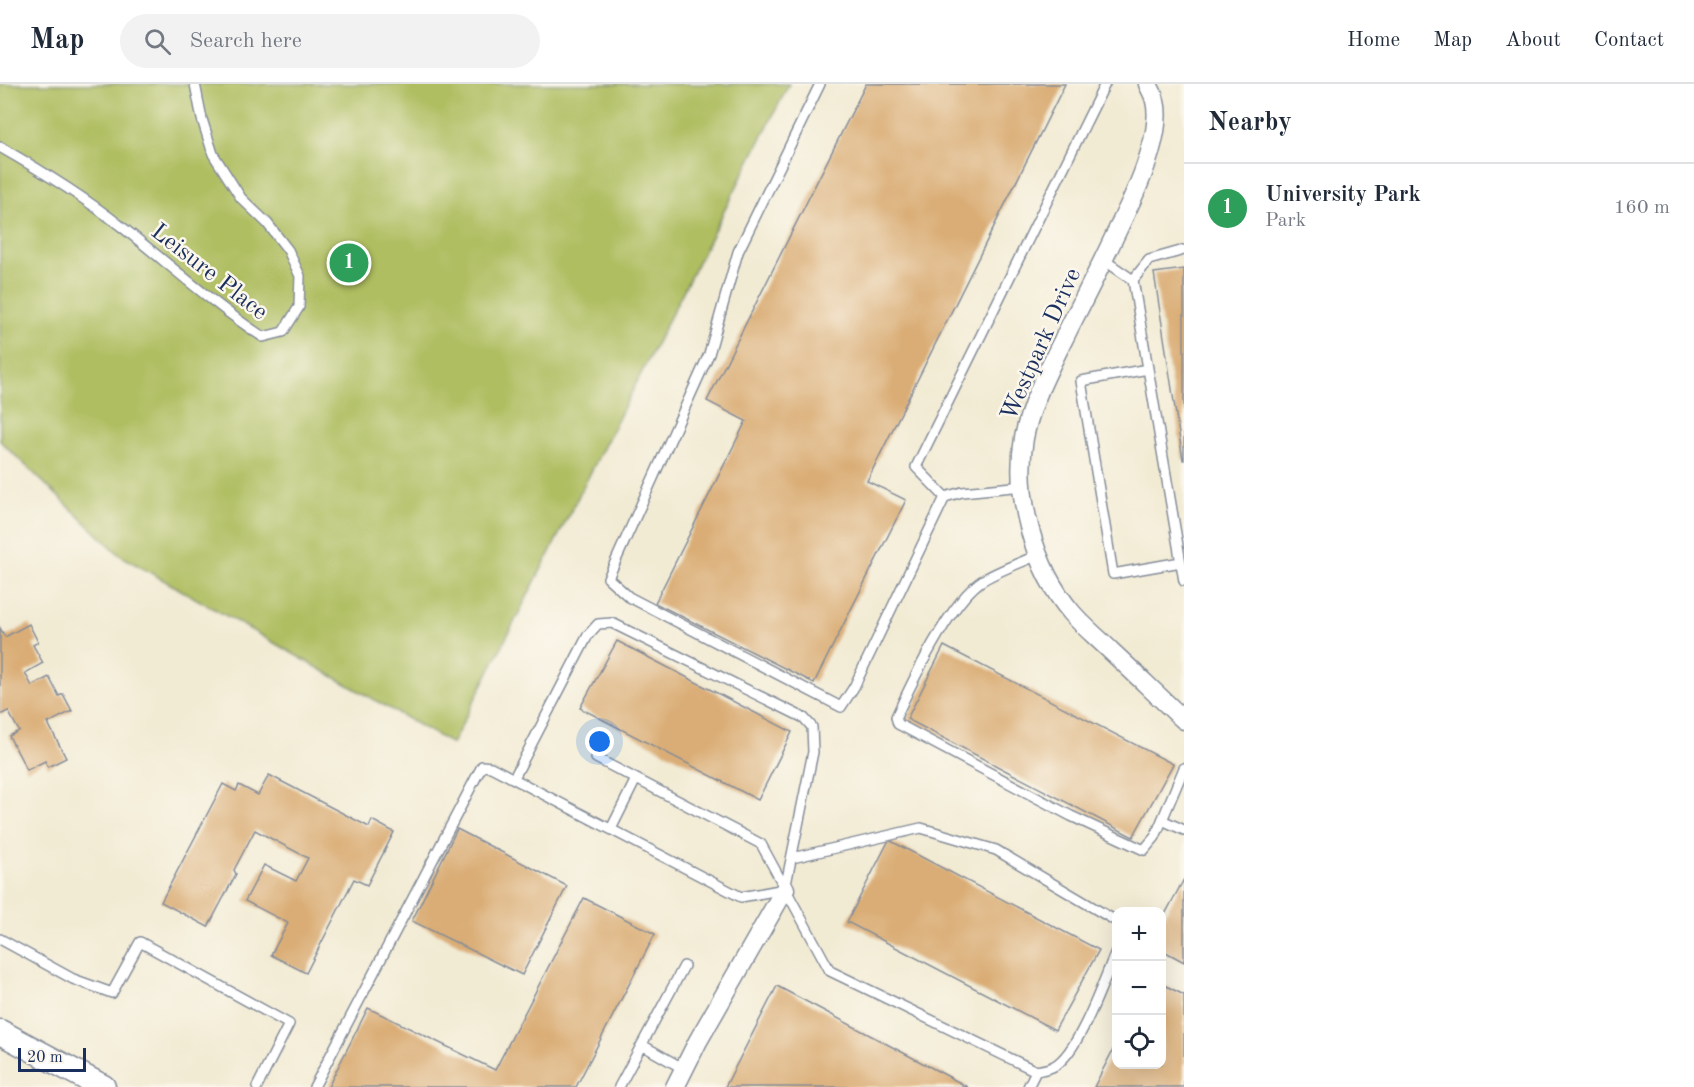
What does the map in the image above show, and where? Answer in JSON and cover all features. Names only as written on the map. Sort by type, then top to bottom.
[{"type":"main road","points":[[0,1032],[103,1087]]},
{"type":"street","name":"Westpark Drive","points":[[1149,84],[1156,102],[1155,128],[1148,159],[1104,260],[1056,354],[1031,414],[1022,454],[1023,486],[1026,516],[1038,555],[1054,587],[1071,612],[1183,718]]},
{"type":"street","points":[[675,1087],[698,1041],[785,889]]},
{"type":"lane","name":"Leisure Place","points":[[0,147],[37,168],[121,226],[234,318],[262,337],[283,332],[298,307],[300,276],[288,250],[267,223],[241,198],[213,154],[202,119],[195,84]]},
{"type":"lane","points":[[820,84],[738,252],[709,354],[608,578],[629,597],[841,707],[854,687],[945,497],[962,492],[1023,486]]},
{"type":"lane","points":[[945,497],[916,467],[1105,84]]},
{"type":"lane","points":[[1133,280],[1149,260],[1184,250]]},
{"type":"lane","points":[[1104,260],[1133,280],[1184,581]]},
{"type":"lane","points":[[1148,369],[1081,381],[1113,574],[1181,562]]},
{"type":"lane","points":[[1038,555],[984,579],[968,591],[918,672],[896,717],[898,724],[1071,816],[1144,850],[1155,837],[1184,768]]},
{"type":"lane","points":[[514,778],[588,635],[598,624],[612,623],[804,718],[812,727],[813,752],[785,889]]},
{"type":"lane","points":[[596,759],[761,844],[830,971],[1036,1071],[1055,1066],[1071,1050],[1112,960]]},
{"type":"lane","points":[[314,1087],[482,766],[491,766],[741,897],[785,889]]},
{"type":"lane","points":[[611,829],[636,779]]},
{"type":"lane","points":[[1162,820],[1184,830]]},
{"type":"lane","points":[[792,858],[921,828],[996,850],[1112,919]]},
{"type":"lane","points":[[0,939],[73,979],[112,993],[140,942],[289,1024],[257,1087]]},
{"type":"lane","points":[[620,1087],[684,966]]},
{"type":"lane","points":[[642,1045],[684,1069]]},
{"type":"lane","points":[[1028,1087],[1036,1071]]},
{"type":"green space","points":[[0,84],[789,84],[452,744],[121,556],[0,441]]},
{"type":"building","points":[[866,84],[1065,84],[867,481],[906,500],[814,683],[655,603],[746,421],[707,401]]},
{"type":"building","points":[[1184,269],[1184,460],[1183,460],[1154,273]]},
{"type":"building","points":[[29,624],[38,642],[33,645],[43,663],[25,673],[32,686],[49,677],[59,696],[63,694],[72,711],[48,723],[66,758],[48,767],[45,761],[27,770],[9,736],[19,731],[8,711],[0,715],[0,628],[5,637]]},
{"type":"building","points":[[617,641],[792,732],[758,800],[580,708]]},
{"type":"building","points":[[944,646],[1173,764],[1133,837],[907,719]]},
{"type":"building","points":[[269,775],[369,827],[372,820],[394,832],[367,885],[354,879],[306,973],[271,955],[288,923],[245,901],[264,865],[296,881],[308,858],[255,830],[234,870],[236,874],[208,927],[161,902],[223,784],[236,791],[239,785],[258,795]]},
{"type":"building","points":[[457,829],[567,886],[522,975],[412,921]]},
{"type":"building","points":[[889,840],[1099,950],[1055,1030],[847,922]]},
{"type":"building","points":[[1184,879],[1184,962],[1166,952],[1166,913]]},
{"type":"building","points":[[584,898],[655,934],[576,1087],[328,1087],[368,1008],[495,1070]]},
{"type":"building","points":[[777,986],[968,1087],[725,1087]]},
{"type":"building","points":[[1166,986],[1184,995],[1184,1087],[1094,1087],[1112,1052],[1112,1069],[1166,1069]]},
{"type":"place","name":"University Park","points":[[349,263]]}]
